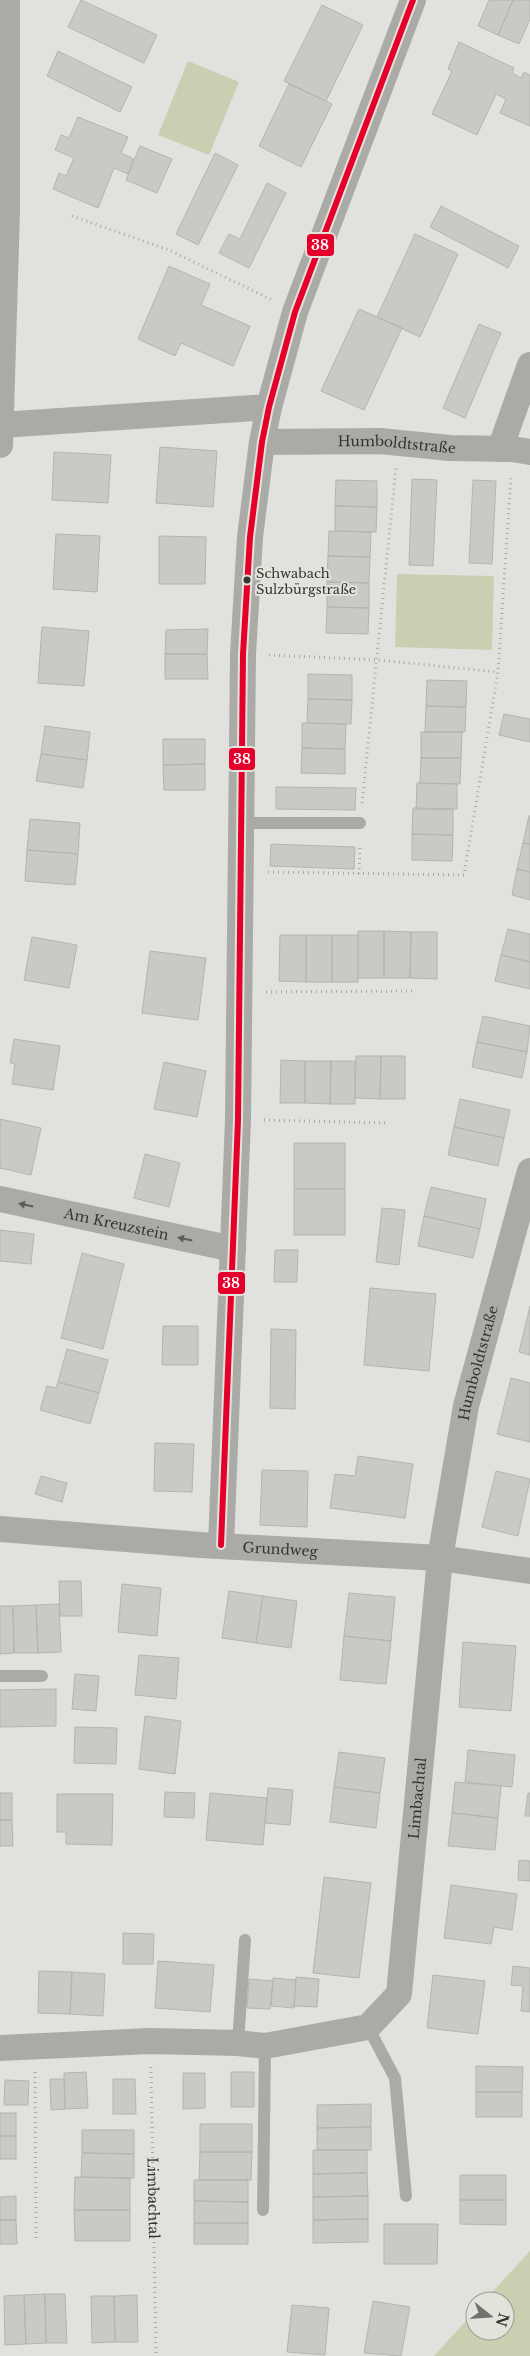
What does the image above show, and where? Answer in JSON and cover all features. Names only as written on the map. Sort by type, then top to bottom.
[{"type":"street","points":[[7,0],[4,28],[7,211],[1,435],[269,407]]},
{"type":"street","points":[[221,1545],[238,1120],[243,654],[250,537],[262,442],[269,407],[295,312],[413,0]]},
{"type":"street","points":[[514,450],[530,365]]},
{"type":"street","name":"Humboldtstraße","points":[[262,442],[380,441],[450,448],[514,450]]},
{"type":"street","name":"Humboldtstraße","points":[[440,1558],[466,1406],[530,1171]]},
{"type":"street","name":"Am Kreuzstein","points":[[0,1199],[233,1249]]},
{"type":"street","name":"Grundweg","points":[[0,1529],[440,1558],[530,1571]]},
{"type":"street","name":"Limbachtal","points":[[368,2027],[399,1994],[440,1558]]},
{"type":"street","points":[[0,2048],[150,2041],[238,2043],[265,2046],[368,2027]]},
{"type":"lane","points":[[242,822],[360,823]]},
{"type":"lane","points":[[0,1676],[42,1676]]},
{"type":"lane","points":[[238,2043],[245,1940]]},
{"type":"lane","points":[[368,2027],[395,2078],[406,2196]]},
{"type":"lane","points":[[262,2210],[265,2046]]},
{"type":"path","points":[[72,216],[169,250],[295,312]]},
{"type":"path","points":[[359,874],[360,823],[378,660],[398,442]]},
{"type":"path","points":[[240,872],[464,875],[498,672],[514,450]]},
{"type":"path","points":[[243,654],[378,660],[498,672]]},
{"type":"path","points":[[239,992],[412,991]]},
{"type":"path","points":[[238,1120],[386,1122]]},
{"type":"path","name":"Limbachtal","points":[[150,2041],[156,2356]]},
{"type":"path","points":[[35,2046],[36,2241]]},
{"type":"green space","points":[[188,61],[239,82],[209,155],[158,135]]},
{"type":"green space","points":[[397,574],[494,576],[492,650],[395,647]]},
{"type":"green space","points":[[530,2251],[530,2356],[434,2356],[465,2322],[465,2341],[515,2341],[515,2291],[493,2291]]},
{"type":"building","points":[[81,0],[157,35],[144,63],[68,27]]},
{"type":"building","points":[[489,0],[513,0],[498,35],[478,26]]},
{"type":"building","points":[[513,0],[530,0],[530,19],[519,44],[498,35]]},
{"type":"building","points":[[322,5],[363,25],[326,101],[284,81]]},
{"type":"building","points":[[459,42],[514,68],[512,73],[521,78],[524,72],[530,75],[530,126],[500,113],[506,99],[496,94],[477,135],[432,114],[452,71],[448,69]]},
{"type":"building","points":[[58,51],[132,87],[120,112],[47,76]]},
{"type":"building","points":[[289,84],[332,104],[301,167],[259,146]]},
{"type":"building","points":[[78,117],[128,137],[121,153],[134,159],[128,174],[114,168],[98,208],[53,189],[59,173],[66,176],[74,158],[55,150],[61,135],[69,138]]},
{"type":"building","points":[[140,146],[172,159],[157,193],[126,180]]},
{"type":"building","points":[[215,153],[238,165],[198,245],[176,234]]},
{"type":"building","points":[[267,183],[286,193],[249,268],[219,253],[229,234],[240,239]]},
{"type":"building","points":[[441,206],[519,246],[508,268],[430,227]]},
{"type":"building","points":[[415,234],[458,254],[420,337],[377,317]]},
{"type":"building","points":[[169,266],[210,284],[201,305],[250,326],[233,366],[181,343],[175,356],[138,339]]},
{"type":"building","points":[[359,309],[402,328],[364,410],[321,391]]},
{"type":"building","points":[[479,324],[501,333],[465,418],[443,408]]},
{"type":"building","points":[[160,447],[217,451],[213,507],[156,503]]},
{"type":"building","points":[[54,452],[111,455],[108,503],[52,500]]},
{"type":"building","points":[[412,479],[437,480],[433,566],[409,565]]},
{"type":"building","points":[[336,480],[377,481],[377,507],[335,506]]},
{"type":"building","points":[[473,480],[496,481],[492,564],[469,563]]},
{"type":"building","points":[[335,506],[377,507],[376,532],[335,531]]},
{"type":"building","points":[[329,531],[371,532],[370,557],[328,556]]},
{"type":"building","points":[[56,534],[100,536],[97,592],[53,589]]},
{"type":"building","points":[[159,536],[206,537],[205,584],[159,584]]},
{"type":"building","points":[[328,556],[370,557],[369,583],[327,582]]},
{"type":"building","points":[[327,582],[369,583],[369,608],[327,607]]},
{"type":"building","points":[[327,607],[369,608],[368,634],[326,633]]},
{"type":"building","points":[[42,627],[89,631],[84,686],[38,683]]},
{"type":"building","points":[[208,629],[207,654],[165,654],[166,630]]},
{"type":"building","points":[[165,654],[207,654],[208,679],[165,679]]},
{"type":"building","points":[[308,674],[352,675],[352,700],[308,699]]},
{"type":"building","points":[[427,680],[467,681],[466,707],[426,706]]},
{"type":"building","points":[[308,699],[352,700],[351,724],[307,723]]},
{"type":"building","points":[[426,706],[466,707],[465,732],[425,732]]},
{"type":"building","points":[[504,714],[530,719],[530,742],[499,735]]},
{"type":"building","points":[[302,723],[346,724],[345,749],[302,748]]},
{"type":"building","points":[[45,726],[90,732],[87,760],[41,754]]},
{"type":"building","points":[[421,732],[462,732],[461,758],[421,758]]},
{"type":"building","points":[[163,739],[205,739],[205,764],[163,765]]},
{"type":"building","points":[[302,748],[345,749],[345,774],[301,773]]},
{"type":"building","points":[[41,754],[87,760],[83,788],[36,781]]},
{"type":"building","points":[[421,758],[461,758],[460,784],[420,783]]},
{"type":"building","points":[[205,764],[205,790],[164,790],[163,765]]},
{"type":"building","points":[[417,783],[457,784],[457,809],[416,809]]},
{"type":"building","points":[[276,787],[356,788],[355,810],[276,809]]},
{"type":"building","points":[[413,808],[453,809],[453,835],[412,834]]},
{"type":"building","points":[[530,816],[530,844],[523,843]]},
{"type":"building","points":[[30,819],[80,823],[78,854],[27,850]]},
{"type":"building","points":[[412,834],[453,835],[452,861],[412,860]]},
{"type":"building","points":[[523,843],[530,844],[530,872],[517,869]]},
{"type":"building","points":[[271,844],[355,847],[354,869],[270,866]]},
{"type":"building","points":[[27,850],[78,854],[75,885],[25,881]]},
{"type":"building","points":[[517,869],[530,872],[530,900],[512,895]]},
{"type":"building","points":[[508,929],[530,934],[530,962],[501,955]]},
{"type":"building","points":[[358,931],[384,931],[384,978],[358,978]]},
{"type":"building","points":[[384,931],[411,932],[410,978],[384,978]]},
{"type":"building","points":[[411,932],[437,932],[437,979],[410,978]]},
{"type":"building","points":[[280,935],[306,935],[306,982],[279,981]]},
{"type":"building","points":[[306,935],[332,935],[332,982],[306,982]]},
{"type":"building","points":[[332,935],[358,935],[358,982],[332,982]]},
{"type":"building","points":[[32,937],[77,945],[69,988],[24,980]]},
{"type":"building","points":[[150,951],[206,958],[198,1020],[142,1013]]},
{"type":"building","points":[[501,955],[530,962],[530,989],[495,981]]},
{"type":"building","points":[[483,1016],[530,1026],[527,1052],[477,1042]]},
{"type":"building","points":[[14,1039],[60,1046],[53,1090],[12,1084],[15,1064],[10,1063]]},
{"type":"building","points":[[477,1042],[527,1052],[522,1078],[472,1067]]},
{"type":"building","points":[[356,1056],[381,1056],[380,1099],[355,1098]]},
{"type":"building","points":[[381,1056],[405,1056],[405,1099],[380,1099]]},
{"type":"building","points":[[281,1060],[305,1061],[305,1103],[280,1103]]},
{"type":"building","points":[[305,1061],[331,1061],[330,1104],[305,1103]]},
{"type":"building","points":[[331,1061],[355,1061],[355,1104],[330,1104]]},
{"type":"building","points":[[164,1062],[206,1071],[197,1117],[154,1109]]},
{"type":"building","points":[[460,1099],[510,1110],[504,1138],[454,1127]]},
{"type":"building","points":[[0,1119],[41,1128],[31,1175],[0,1168]]},
{"type":"building","points":[[454,1127],[504,1138],[498,1166],[448,1155]]},
{"type":"building","points":[[294,1143],[345,1143],[345,1189],[294,1189]]},
{"type":"building","points":[[145,1154],[180,1163],[169,1207],[134,1198]]},
{"type":"building","points":[[431,1187],[486,1199],[480,1229],[424,1216]]},
{"type":"building","points":[[294,1189],[345,1189],[345,1235],[294,1235]]},
{"type":"building","points":[[382,1208],[405,1210],[399,1265],[376,1262]]},
{"type":"building","points":[[424,1216],[480,1229],[473,1258],[418,1246]]},
{"type":"building","points":[[0,1230],[34,1234],[31,1264],[0,1261]]},
{"type":"building","points":[[275,1250],[298,1250],[297,1282],[274,1282]]},
{"type":"building","points":[[82,1253],[124,1264],[103,1349],[61,1338]]},
{"type":"building","points":[[370,1288],[436,1294],[429,1371],[364,1365]]},
{"type":"building","points":[[530,1306],[530,1355],[519,1352]]},
{"type":"building","points":[[163,1326],[198,1326],[198,1365],[162,1365]]},
{"type":"building","points":[[271,1329],[296,1330],[295,1409],[270,1408]]},
{"type":"building","points":[[67,1349],[108,1360],[99,1393],[58,1382]]},
{"type":"building","points":[[511,1378],[530,1383],[530,1442],[497,1434]]},
{"type":"building","points":[[58,1382],[99,1393],[90,1424],[40,1410],[47,1386],[56,1388]]},
{"type":"building","points":[[155,1443],[194,1444],[192,1492],[154,1491]]},
{"type":"building","points":[[358,1456],[413,1464],[405,1518],[330,1508],[335,1474],[355,1476]]},
{"type":"building","points":[[262,1470],[308,1471],[307,1527],[260,1525]]},
{"type":"building","points":[[496,1471],[530,1479],[518,1536],[482,1527]]},
{"type":"building","points":[[41,1476],[67,1483],[62,1502],[35,1494]]},
{"type":"building","points":[[59,1581],[81,1581],[82,1616],[60,1616]]},
{"type":"building","points":[[122,1584],[161,1588],[157,1636],[118,1632]]},
{"type":"building","points":[[229,1591],[263,1596],[256,1643],[222,1638]]},
{"type":"building","points":[[349,1593],[395,1597],[391,1641],[344,1636]]},
{"type":"building","points":[[263,1596],[297,1601],[291,1648],[256,1643]]},
{"type":"building","points":[[59,1604],[61,1652],[38,1653],[36,1605]]},
{"type":"building","points":[[36,1605],[38,1653],[14,1653],[13,1606]]},
{"type":"building","points":[[0,1606],[13,1606],[14,1653],[0,1654]]},
{"type":"building","points":[[344,1636],[391,1641],[386,1684],[340,1680]]},
{"type":"building","points":[[463,1642],[516,1646],[511,1711],[459,1707]]},
{"type":"building","points":[[139,1655],[179,1658],[176,1699],[135,1695]]},
{"type":"building","points":[[75,1674],[99,1676],[96,1711],[72,1709]]},
{"type":"building","points":[[56,1689],[56,1726],[0,1727],[0,1690]]},
{"type":"building","points":[[145,1716],[181,1721],[175,1774],[139,1769]]},
{"type":"building","points":[[75,1727],[117,1728],[116,1764],[74,1763]]},
{"type":"building","points":[[468,1750],[515,1755],[512,1787],[465,1782]]},
{"type":"building","points":[[339,1752],[385,1758],[380,1793],[334,1787]]},
{"type":"building","points":[[455,1782],[501,1786],[498,1818],[452,1813]]},
{"type":"building","points":[[334,1787],[380,1793],[376,1828],[330,1822]]},
{"type":"building","points":[[268,1788],[293,1790],[290,1825],[265,1823]]},
{"type":"building","points":[[165,1792],[195,1793],[194,1818],[164,1817]]},
{"type":"building","points":[[0,1793],[12,1793],[12,1820],[0,1820]]},
{"type":"building","points":[[210,1793],[267,1798],[263,1845],[206,1840]]},
{"type":"building","points":[[528,1793],[530,1793],[530,1816],[525,1816]]},
{"type":"building","points":[[57,1794],[113,1794],[112,1845],[66,1844],[66,1832],[57,1832]]},
{"type":"building","points":[[452,1813],[498,1818],[495,1850],[448,1846]]},
{"type":"building","points":[[0,1820],[12,1820],[13,1846],[0,1846]]},
{"type":"building","points":[[519,1860],[530,1861],[530,1881],[518,1880]]},
{"type":"building","points":[[324,1877],[371,1883],[359,1978],[313,1973]]},
{"type":"building","points":[[451,1885],[517,1894],[512,1930],[494,1927],[491,1944],[444,1938]]},
{"type":"building","points":[[123,1933],[154,1934],[153,1964],[123,1964]]},
{"type":"building","points":[[158,1961],[214,1965],[210,2012],[155,2008]]},
{"type":"building","points":[[513,1966],[530,1968],[530,2012],[521,2011],[523,1986],[511,1985]]},
{"type":"building","points":[[39,1971],[72,1972],[70,2014],[38,2013]]},
{"type":"building","points":[[72,1972],[105,1974],[103,2016],[70,2014]]},
{"type":"building","points":[[433,1975],[485,1981],[478,2034],[427,2028]]},
{"type":"building","points":[[296,1977],[319,1979],[317,2007],[294,2006]]},
{"type":"building","points":[[273,1978],[296,1980],[294,2008],[271,2006]]},
{"type":"building","points":[[249,1979],[273,1981],[270,2009],[247,2008]]},
{"type":"building","points":[[476,2066],[523,2067],[522,2092],[476,2092]]},
{"type":"building","points":[[86,2072],[88,2108],[65,2109],[64,2073]]},
{"type":"building","points":[[231,2072],[254,2072],[254,2107],[231,2107]]},
{"type":"building","points":[[183,2073],[205,2073],[205,2108],[183,2109]]},
{"type":"building","points":[[50,2079],[64,2079],[65,2109],[51,2110]]},
{"type":"building","points":[[113,2079],[135,2079],[136,2114],[113,2114]]},
{"type":"building","points":[[5,2080],[29,2081],[28,2105],[4,2105]]},
{"type":"building","points":[[476,2092],[522,2092],[522,2117],[476,2117]]},
{"type":"building","points":[[371,2104],[371,2127],[317,2128],[317,2105]]},
{"type":"building","points":[[0,2113],[16,2113],[16,2136],[0,2136]]},
{"type":"building","points":[[200,2124],[252,2124],[252,2152],[200,2152]]},
{"type":"building","points":[[371,2127],[371,2150],[317,2150],[317,2128]]},
{"type":"building","points":[[82,2130],[134,2130],[134,2154],[82,2153]]},
{"type":"building","points":[[0,2136],[16,2136],[16,2159],[0,2159]]},
{"type":"building","points":[[313,2150],[367,2150],[367,2173],[313,2174]]},
{"type":"building","points":[[200,2152],[252,2152],[251,2180],[199,2180]]},
{"type":"building","points":[[82,2153],[134,2154],[134,2178],[81,2177]]},
{"type":"building","points":[[367,2173],[368,2196],[313,2197],[313,2174]]},
{"type":"building","points":[[460,2175],[506,2175],[506,2200],[460,2200]]},
{"type":"building","points":[[75,2177],[130,2178],[130,2210],[74,2210]]},
{"type":"building","points":[[194,2180],[248,2180],[248,2202],[194,2201]]},
{"type":"building","points":[[16,2196],[16,2220],[0,2220],[0,2197]]},
{"type":"building","points":[[368,2196],[368,2219],[313,2220],[313,2197]]},
{"type":"building","points":[[460,2200],[506,2200],[506,2225],[460,2224]]},
{"type":"building","points":[[194,2201],[248,2202],[248,2223],[194,2223]]},
{"type":"building","points":[[74,2210],[130,2210],[130,2241],[75,2241]]},
{"type":"building","points":[[368,2219],[368,2242],[313,2243],[313,2220]]},
{"type":"building","points":[[0,2220],[16,2220],[17,2244],[0,2244]]},
{"type":"building","points":[[194,2223],[248,2223],[248,2244],[194,2244]]},
{"type":"building","points":[[384,2224],[438,2224],[437,2264],[384,2264]]},
{"type":"building","points":[[45,2294],[65,2294],[67,2343],[46,2343]]},
{"type":"building","points":[[45,2294],[46,2343],[26,2344],[24,2295]]},
{"type":"building","points":[[24,2295],[26,2344],[5,2345],[4,2296]]},
{"type":"building","points":[[137,2295],[138,2342],[115,2342],[114,2296]]},
{"type":"building","points":[[91,2296],[114,2296],[115,2342],[92,2343]]},
{"type":"building","points":[[373,2301],[410,2307],[401,2356],[364,2353]]},
{"type":"building","points":[[292,2305],[329,2308],[325,2355],[287,2352]]},
{"type":"transit line","name":"38","points":[[221,1545],[238,1120],[243,654],[250,537],[262,442],[269,407],[295,312],[413,0]]},
{"type":"place","name":"Schwabach Sulzbürgstraße","points":[[247,580]]}]
